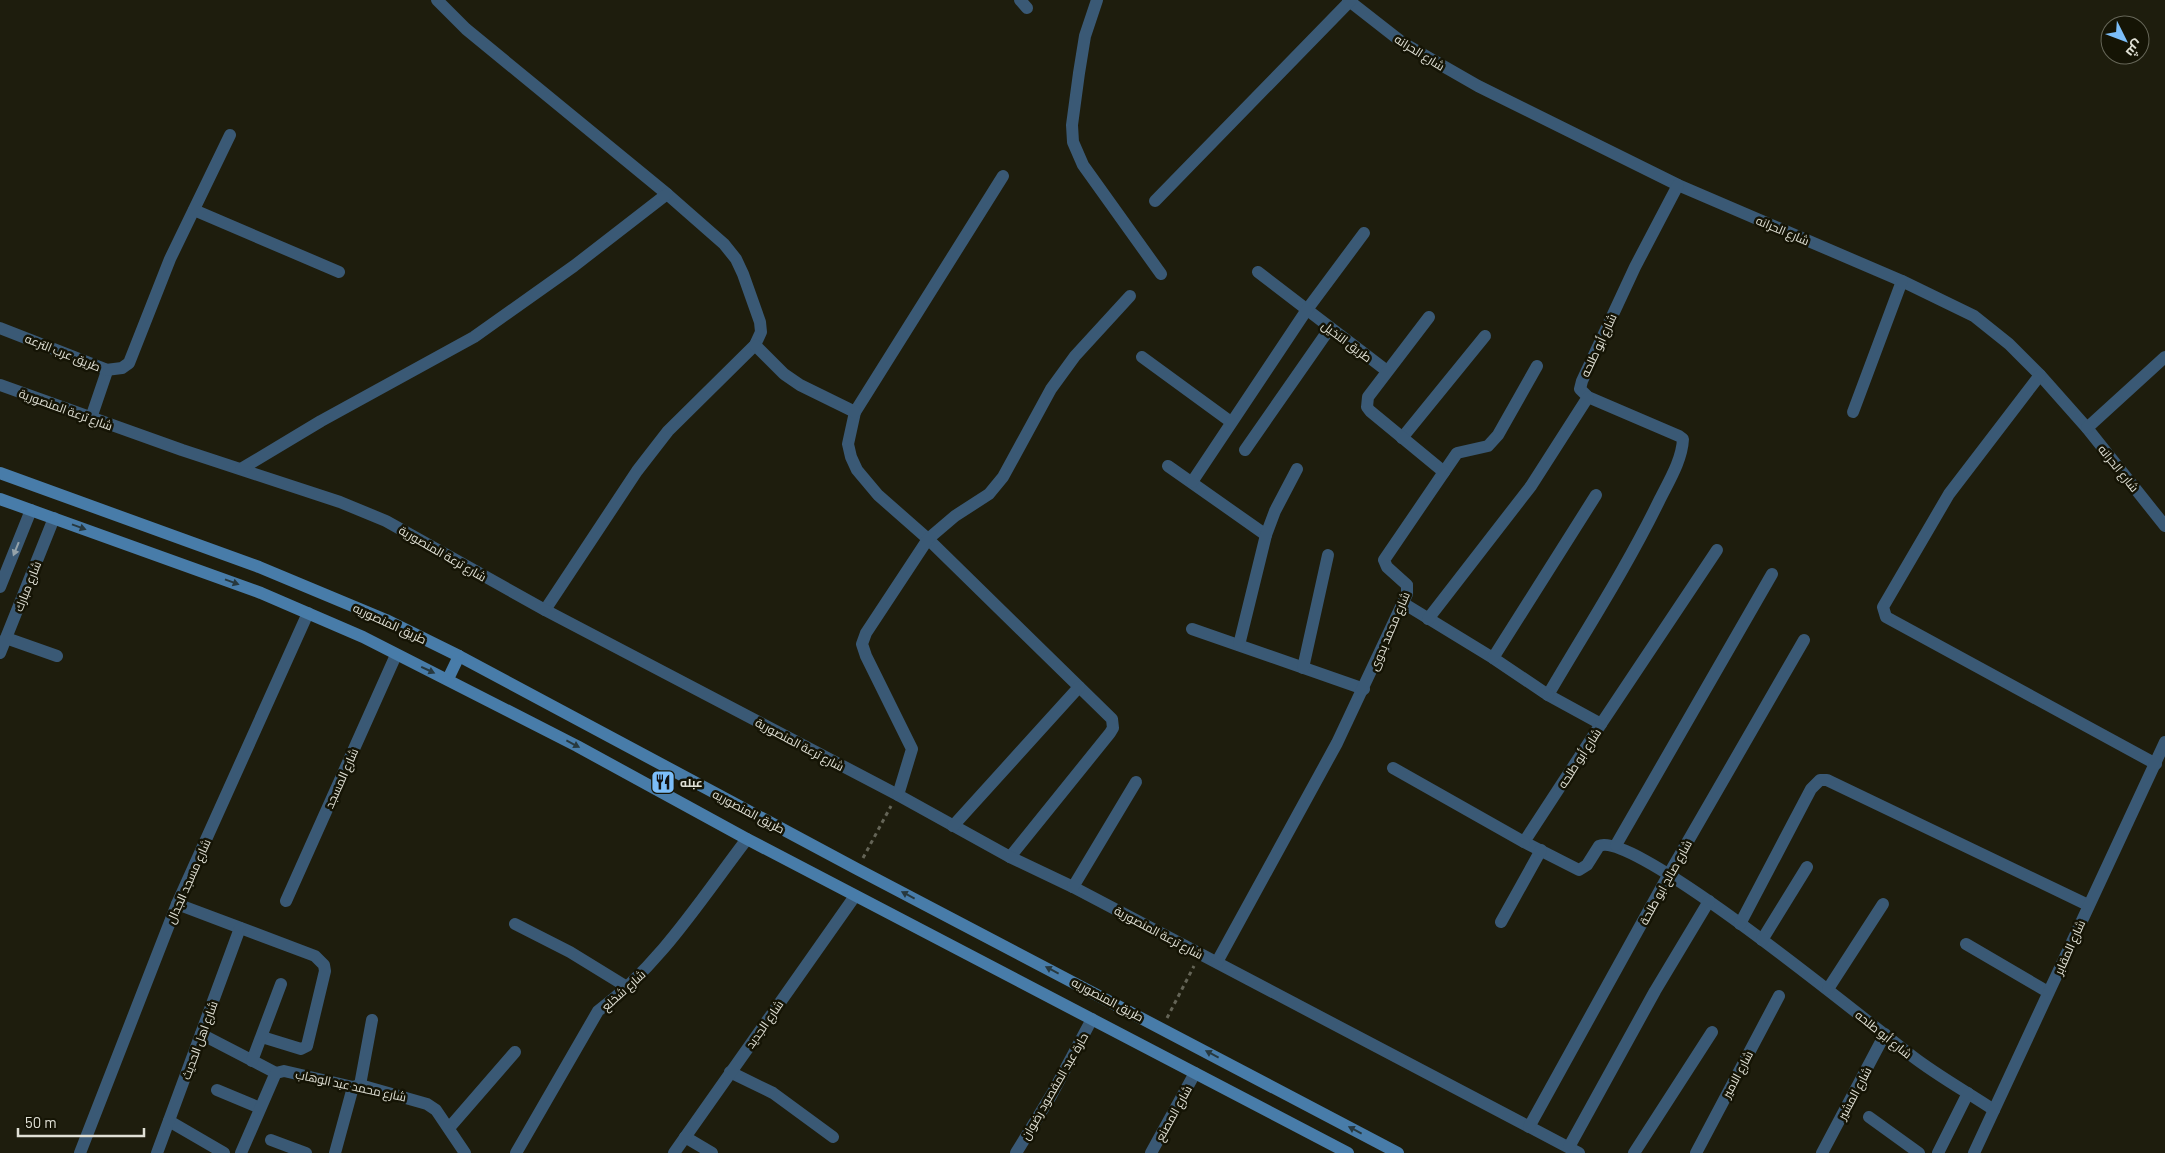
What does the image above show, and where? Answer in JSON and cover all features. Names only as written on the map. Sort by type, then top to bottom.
[{"type":"main road","name":"طريق المنصوريه","points":[[0,472],[259,567],[386,620],[460,656],[840,860],[1398,1153]]},
{"type":"main road","name":"طريق المنصوريه","points":[[0,499],[261,593],[363,637],[577,746],[747,839],[1348,1153]]},
{"type":"main road","points":[[448,679],[460,656]]},
{"type":"street","points":[[437,0],[466,29],[667,194],[724,244],[736,259],[743,274],[760,322],[761,332],[755,345],[668,431],[636,471],[544,610]]},
{"type":"street","points":[[1097,0],[1085,36],[1080,64],[1072,125],[1073,142],[1083,165],[1161,274]]},
{"type":"street","points":[[1156,201],[1350,1]]},
{"type":"street","name":"شارع الحرانه","points":[[1350,1],[1403,43],[1478,86],[1678,185],[1902,281],[1974,316],[2009,344],[2040,375],[2087,428],[2165,526]]},
{"type":"street","points":[[106,370],[122,368],[129,363],[170,259],[230,134]]},
{"type":"street","points":[[1003,176],[856,412],[848,444],[857,470],[878,495],[928,539],[1112,720],[1113,728],[1010,857]]},
{"type":"street","name":"شارع أبو طلحه","points":[[1524,842],[1601,724],[1548,695],[1638,544],[1672,475],[1683,447],[1683,439],[1671,431],[1588,397],[1580,390],[1582,381],[1634,267],[1678,185]]},
{"type":"street","points":[[241,469],[321,421],[474,337],[574,266],[667,194]]},
{"type":"street","points":[[194,210],[340,272]]},
{"type":"street","points":[[1192,482],[1306,311],[1364,233]]},
{"type":"street","name":"طريق النخيل","points":[[1258,272],[1306,311],[1387,371]]},
{"type":"street","points":[[1853,412],[1902,281]]},
{"type":"street","points":[[895,800],[912,749],[874,673],[862,644],[866,633],[928,539],[994,488],[1003,477],[1051,389],[1075,356],[1130,296]]},
{"type":"street","points":[[1429,317],[1368,397],[1367,407],[1444,472],[1457,453],[1488,446],[1498,435],[1537,366]]},
{"type":"street","name":"طريق عرب الترعه","points":[[0,328],[106,370],[91,418]]},
{"type":"street","points":[[1245,450],[1330,328]]},
{"type":"street","points":[[1402,438],[1486,336]]},
{"type":"street","points":[[755,345],[784,374],[800,385],[856,412]]},
{"type":"street","points":[[1142,357],[1231,422]]},
{"type":"street","points":[[2087,428],[2165,357]]},
{"type":"street","points":[[2040,375],[1949,494],[1882,607],[1883,612],[1886,617],[2156,764]]},
{"type":"street","name":"شارع ترعة المنصورية","points":[[0,385],[386,521],[544,610],[895,800],[953,826],[1010,857],[1073,887],[1574,1150]]},
{"type":"street","points":[[1428,619],[1531,486],[1588,397]]},
{"type":"street","points":[[1168,466],[1266,535]]},
{"type":"street","points":[[1239,645],[1266,535],[1275,511],[1297,469]]},
{"type":"street","name":"شارع محمد بدوى","points":[[1217,962],[1338,743],[1364,689],[1408,590],[1407,585],[1387,568],[1384,560],[1444,472]]},
{"type":"street","points":[[1494,658],[1596,495]]},
{"type":"street","name":"شارع مبارك","points":[[0,587],[31,510]]},
{"type":"street","name":"شارع مبارك","points":[[0,653],[54,518]]},
{"type":"street","points":[[1601,724],[1716,550]]},
{"type":"street","points":[[1303,668],[1328,556]]},
{"type":"street","points":[[1393,768],[1524,842],[1579,870],[1587,865],[1599,846],[1616,845],[1772,574]]},
{"type":"street","points":[[1403,603],[1494,658],[1548,695]]},
{"type":"street","name":"شارع مسجد الجدال","points":[[80,1153],[177,904],[308,613]]},
{"type":"street","points":[[1192,629],[1364,689]]},
{"type":"street","points":[[6,638],[57,656]]},
{"type":"street","name":"شارع صالح ابو طلحة","points":[[1529,1127],[1669,874],[1804,640]]},
{"type":"street","name":"شارع المسجد","points":[[286,901],[396,655]]},
{"type":"street","points":[[953,826],[1079,687]]},
{"type":"street","name":"شارع المقابر","points":[[1974,1153],[2165,742]]},
{"type":"street","points":[[1740,924],[1811,789],[1820,780],[1827,780],[2088,905]]},
{"type":"street","points":[[1073,887],[1136,782]]},
{"type":"street","name":"شارع شخلع","points":[[516,1153],[598,1011],[627,987],[667,945],[747,839]]},
{"type":"street","name":"شارع أبو طلحه","points":[[1616,845],[1669,874],[1709,901],[1828,989],[1912,1057],[1994,1110]]},
{"type":"street","points":[[1501,922],[1540,850]]},
{"type":"street","points":[[1762,940],[1806,867]]},
{"type":"street","name":"شارع الجديد","points":[[674,1153],[855,896]]},
{"type":"street","points":[[1574,1150],[1655,991],[1709,901]]},
{"type":"street","points":[[177,904],[315,956],[324,965],[325,971],[307,1046],[301,1049],[262,1037]]},
{"type":"street","points":[[1828,989],[1883,904]]},
{"type":"street","points":[[515,924],[570,952],[627,987]]},
{"type":"street","name":"شارع اهل الحديث","points":[[157,1153],[240,928]]},
{"type":"street","points":[[1966,944],[2048,992]]},
{"type":"street","points":[[252,1061],[281,984]]},
{"type":"street","name":"شارع الامير","points":[[1696,1153],[1779,996]]},
{"type":"street","name":"حارة عبد المقصود رضوان","points":[[1016,1153],[1052,1094],[1092,1019]]},
{"type":"street","points":[[335,1153],[357,1086],[372,1020]]},
{"type":"street","points":[[1634,1153],[1712,1032]]},
{"type":"street","points":[[201,1034],[275,1075],[241,1153]]},
{"type":"street","name":"شارع المشير","points":[[1822,1153],[1885,1034]]},
{"type":"street","points":[[449,1128],[515,1052]]},
{"type":"street","name":"شارع محمد عبد الوهاب","points":[[275,1075],[284,1071],[357,1086],[427,1104],[436,1110],[449,1128],[460,1150]]},
{"type":"street","points":[[730,1072],[773,1093],[833,1137]]},
{"type":"street","name":"شارع المصنع","points":[[1151,1153],[1195,1073]]},
{"type":"street","points":[[217,1090],[260,1108]]},
{"type":"street","points":[[1938,1153],[1968,1093]]},
{"type":"street","points":[[1869,1117],[1919,1153]]},
{"type":"street","points":[[169,1121],[224,1153]]},
{"type":"street","points":[[685,1137],[712,1153]]},
{"type":"street","points":[[271,1140],[306,1153]]},
{"type":"path","points":[[869,846],[895,800]]},
{"type":"path","points":[[1168,1015],[1194,966]]},
{"type":"place","name":"عبله","points":[[663,782]]}]
